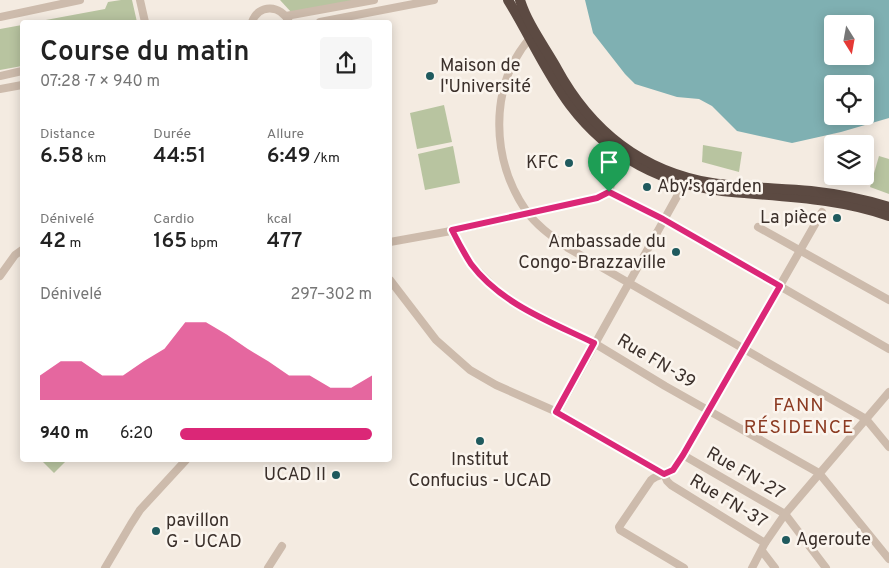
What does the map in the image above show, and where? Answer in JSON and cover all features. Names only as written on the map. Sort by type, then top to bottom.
[{"type":"highway","points":[[508,0],[569,104],[588,126],[624,158],[684,184],[727,192],[825,200],[889,216]]},
{"type":"highway","points":[[520,0],[528,18],[574,99],[607,135],[635,154],[664,169],[698,180],[828,193],[889,207]]},
{"type":"street","points":[[0,17],[80,0]]},
{"type":"street","points":[[140,0],[145,20]]},
{"type":"street","points":[[253,20],[259,12],[269,8],[279,10],[288,19],[374,0]]},
{"type":"street","points":[[330,20],[434,0]]},
{"type":"street","points":[[530,38],[521,48],[513,62],[506,81],[501,101],[499,130],[501,149],[508,176],[528,213],[540,227],[568,248],[866,419],[889,447]]},
{"type":"street","points":[[0,76],[20,71]]},
{"type":"street","points":[[0,89],[20,84]]},
{"type":"street","points":[[392,242],[597,198],[609,192],[612,181],[624,158]]},
{"type":"street","points":[[556,412],[684,184]]},
{"type":"street","points":[[609,192],[663,219],[889,349]]},
{"type":"street","points":[[684,568],[620,530],[619,527],[651,480],[657,475],[673,470],[683,455],[822,212]]},
{"type":"street","points":[[758,227],[889,300]]},
{"type":"street","name":"Rue FN-39","points":[[452,230],[472,265],[499,292],[516,304],[594,343],[665,386],[819,473]]},
{"type":"street","points":[[0,276],[15,255],[20,251]]},
{"type":"street","name":"Rue FN-37","points":[[392,283],[436,340],[456,360],[496,386],[556,412],[664,474],[666,481],[671,485],[765,543]]},
{"type":"street","points":[[752,568],[765,543],[785,514],[889,392]]},
{"type":"street","name":"Rue FN-27","points":[[683,455],[785,514],[826,568]]},
{"type":"street","points":[[105,568],[140,510],[184,462]]},
{"type":"street","points":[[819,473],[889,559]]},
{"type":"street","points":[[268,568],[282,546]]},
{"type":"street","points":[[762,551],[775,568]]},
{"type":"green space","points":[[132,0],[137,20],[46,20],[105,9],[108,2]]},
{"type":"green space","points":[[280,0],[360,0],[291,12]]},
{"type":"green space","points":[[20,25],[20,66],[0,70],[0,29]]},
{"type":"green space","points":[[444,105],[452,142],[417,149],[410,113]]},
{"type":"green space","points":[[703,145],[742,152],[739,172],[702,162]]},
{"type":"green space","points":[[453,146],[460,183],[425,190],[418,154]]},
{"type":"green space","points":[[879,156],[889,159],[889,194],[870,187],[871,185],[874,185],[874,173]]},
{"type":"green space","points":[[43,462],[65,462],[54,473]]},
{"type":"water","points":[[585,0],[889,0],[889,118],[874,122],[874,75],[824,75],[824,125],[865,125],[841,132],[792,143],[737,131],[712,106],[699,99],[677,97],[635,84],[593,33]]},
{"type":"place","name":"Maison de l'Université","points":[[430,76]]},
{"type":"place","name":"KFC","points":[[569,163]]},
{"type":"place","name":"Aby's garden","points":[[647,187]]},
{"type":"place","name":"La pièce","points":[[837,218]]},
{"type":"place","name":"Ambassade du Congo-Brazzaville","points":[[676,252]]},
{"type":"place","name":"Institut Confucius - UCAD","points":[[480,441]]},
{"type":"place","name":"UCAD II","points":[[336,475]]},
{"type":"place","name":"pavillon G - UCAD","points":[[156,531]]},
{"type":"place","name":"Ageroute","points":[[786,540]]},
{"type":"district","name":"FANN RÉSIDENCE","points":[[799,417]]},
{"type":"route","points":[[609,192],[663,219],[780,286],[683,455],[673,470],[664,474],[556,412],[594,343],[516,304],[499,292],[472,265],[452,230],[597,198],[609,192]]}]
